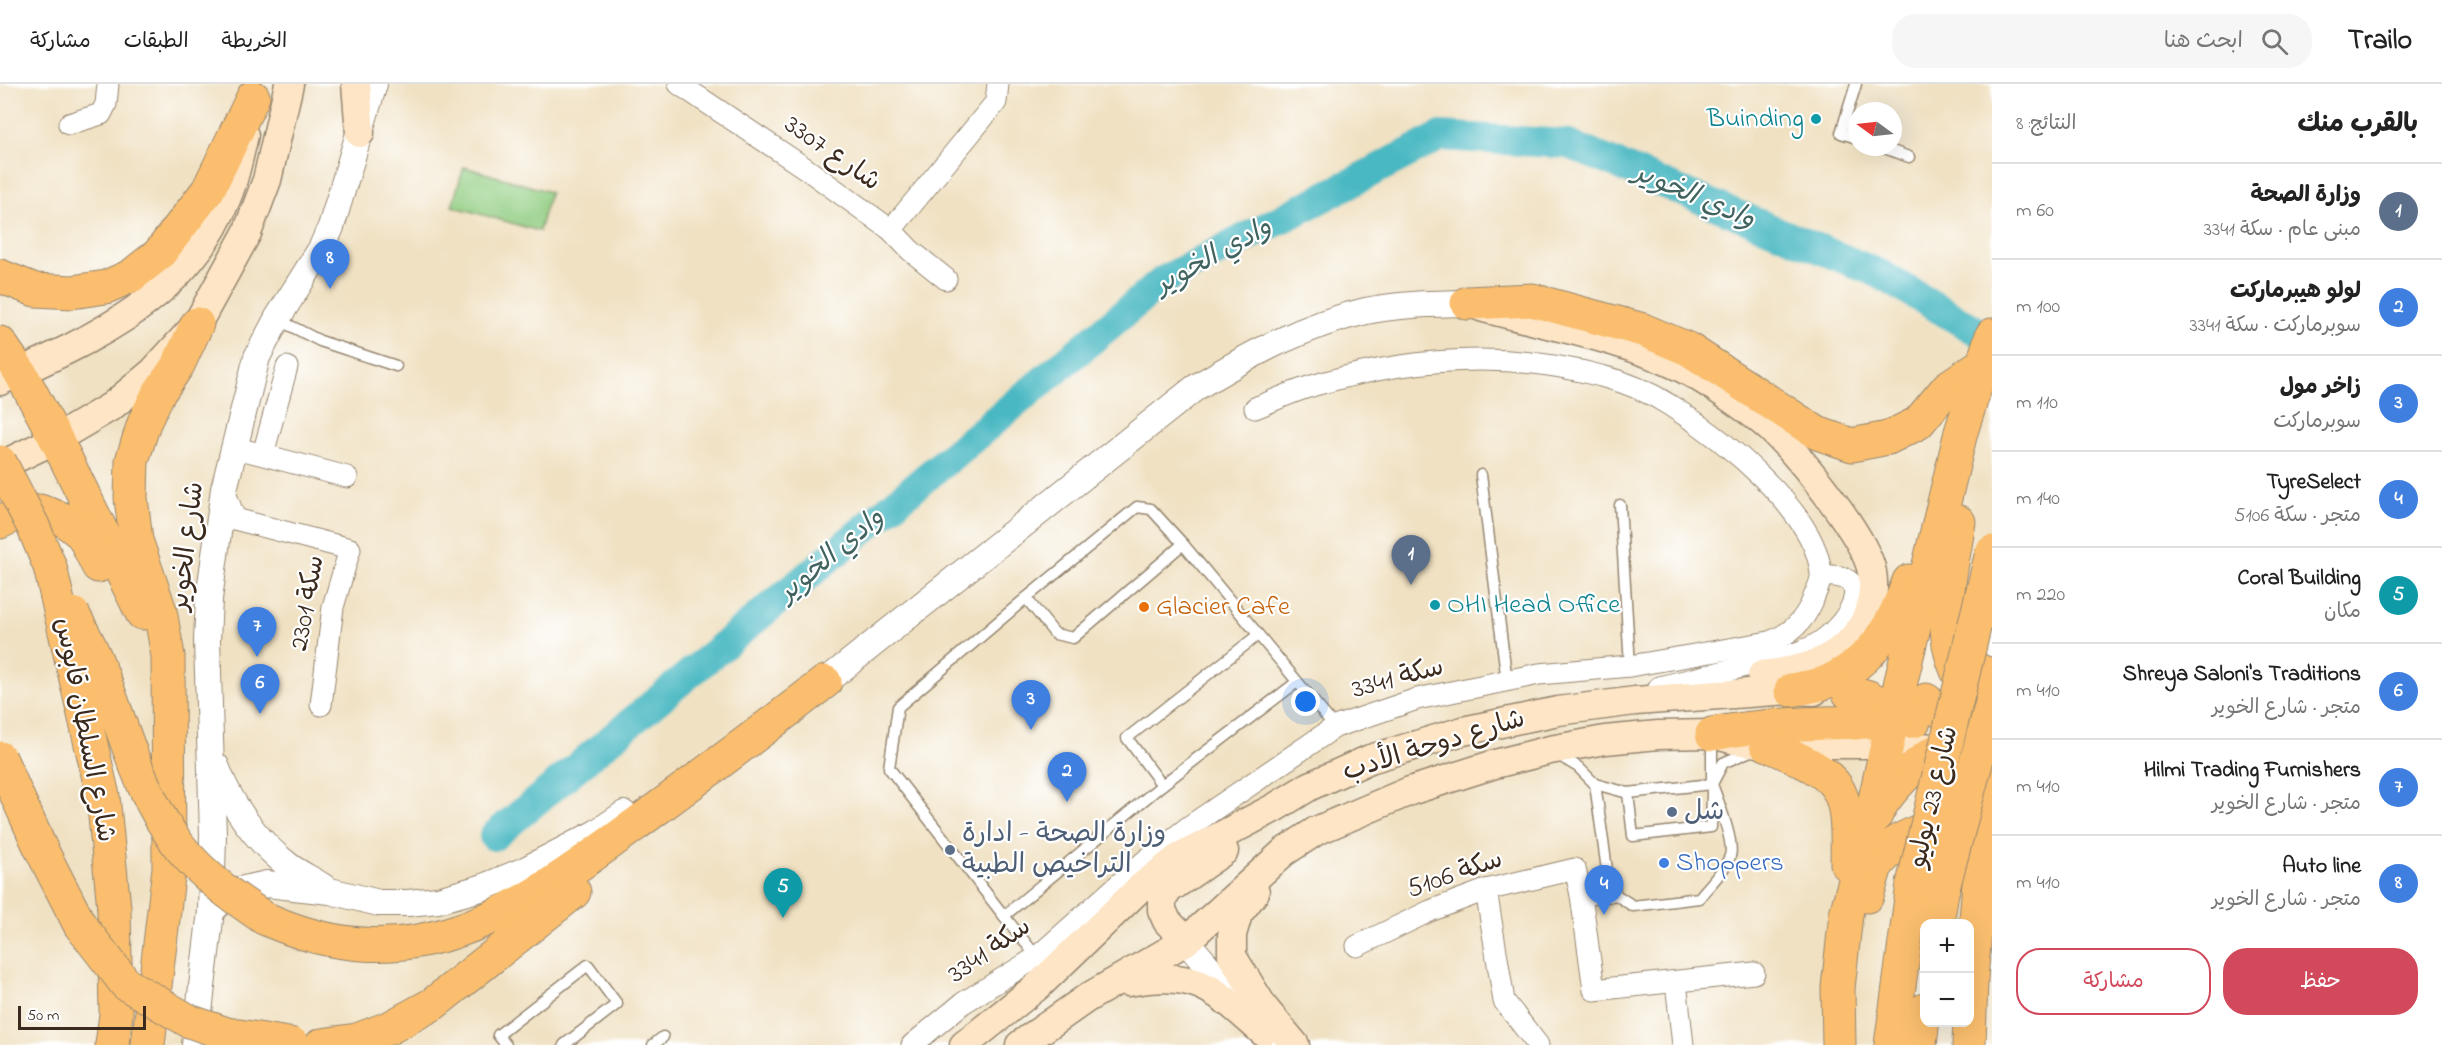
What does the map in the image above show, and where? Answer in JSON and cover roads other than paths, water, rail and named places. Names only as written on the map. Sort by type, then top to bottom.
[{"type":"main road","points":[[267,180],[289,84]]},
{"type":"main road","points":[[148,1045],[169,868],[168,656],[160,611],[136,540],[130,498],[132,461],[144,423],[158,394],[178,365],[197,324],[247,233],[301,84]]},
{"type":"main road","points":[[356,84],[360,133]]},
{"type":"main road","points":[[0,276],[35,290],[72,292],[106,287],[131,276],[159,254],[208,190],[255,90]]},
{"type":"main road","points":[[10,376],[129,316],[152,300],[179,273],[209,234],[227,198],[255,90]]},
{"type":"main road","points":[[1467,303],[1532,300],[1643,330],[1688,349],[1817,433],[1852,445],[1888,438],[1918,423],[1948,387],[1988,349]]},
{"type":"main road","points":[[1467,303],[1531,321],[1584,331],[1681,367],[1776,433],[1808,470],[1863,548],[1872,570],[1873,590],[1870,611],[1859,632],[1831,657],[1811,667],[1789,672],[1659,687],[1635,701]]},
{"type":"main road","points":[[0,464],[56,439],[112,406],[153,372],[197,324]]},
{"type":"main road","points":[[0,343],[10,376],[56,439],[141,610],[168,701]]},
{"type":"main road","points":[[1791,690],[1830,681],[1856,665],[1880,643],[1901,605],[1988,349]]},
{"type":"main road","points":[[1910,716],[1955,715],[1990,700],[1954,669],[1947,641],[1946,614],[1953,558],[1988,349]]},
{"type":"main road","points":[[1846,914],[1867,836],[1910,716],[1961,432]]},
{"type":"main road","name":"شارع السلطان قابوس","points":[[0,464],[33,526],[50,567],[102,796],[114,908],[116,1014],[112,1045]]},
{"type":"main road","points":[[0,522],[15,515],[40,511],[63,519],[83,535],[101,573],[141,610]]},
{"type":"main road","name":"شارع 23 يوليو","points":[[1931,900],[1992,552]]},
{"type":"main road","points":[[50,567],[94,654],[130,752],[157,811],[180,847],[219,887],[264,918],[287,928],[346,943],[386,945],[430,940],[513,908],[558,881],[752,739],[825,682]]},
{"type":"main road","points":[[321,1045],[357,1040],[392,1027],[432,1004],[737,764],[783,724],[825,682]]},
{"type":"main road","name":"شارع دوحة الأدب","points":[[973,1039],[1039,985],[1141,887],[1177,859],[1274,808],[1310,786],[1370,759],[1463,731],[1558,711],[1635,701],[1791,690],[1851,708]]},
{"type":"main road","name":"شارع 23 يوليو","points":[[1891,1045],[1990,700]]},
{"type":"main road","points":[[1712,734],[1851,708],[1910,716],[1962,731],[1973,745],[1987,815],[1991,855],[1980,1045]]},
{"type":"main road","name":"شارع دوحة الأدب","points":[[1020,1045],[1087,998],[1186,941],[1284,852],[1316,831],[1410,791],[1495,764],[1550,750],[1605,740],[1658,735],[1712,734],[1766,744],[1910,716],[1973,745]]},
{"type":"main road","points":[[1766,744],[1814,766],[1837,786],[1846,805],[1846,914],[1839,988],[1839,1045]]},
{"type":"main road","points":[[1867,836],[1881,803],[1909,773],[1934,752],[1973,745]]},
{"type":"main road","points":[[0,758],[40,847],[80,925],[126,984],[189,1022],[227,1034],[294,1045]]},
{"type":"main road","points":[[1186,941],[1167,921],[1162,910],[1162,899],[1169,889],[1205,865],[1274,808]]},
{"type":"main road","points":[[1845,1045],[1861,915],[1876,866],[1898,841],[1921,830],[1943,831],[1966,842],[1974,859],[1979,883],[1971,980],[1969,1045]]},
{"type":"main road","points":[[1205,865],[1179,894],[1176,902],[1178,910],[1183,914],[1190,916],[1200,913],[1254,867],[1284,852]]},
{"type":"main road","points":[[1284,852],[1238,914],[1232,935],[1232,956],[1264,1008],[1295,1045]]},
{"type":"main road","points":[[1111,985],[1162,977],[1184,979],[1203,985],[1220,994],[1269,1039]]},
{"type":"main road","points":[[1986,1045],[1992,1017]]},
{"type":"main road","points":[[1920,1045],[1922,1027]]},
{"type":"street","points":[[69,123],[101,114],[106,104],[108,84]]},
{"type":"street","name":"شارع الخوير","points":[[195,1045],[211,911],[213,836],[207,640],[209,599],[224,489],[257,357],[277,319],[321,249],[331,227],[374,84]]},
{"type":"street","name":"3307 شارع","points":[[679,84],[805,168],[891,230],[910,250],[946,279]]},
{"type":"street","points":[[891,230],[996,102],[998,84]]},
{"type":"street","points":[[211,911],[231,892],[257,885],[267,884],[330,891],[379,903],[408,903],[438,900],[504,879],[596,833],[663,788],[772,709],[825,682],[1195,388],[1248,355],[1319,323],[1368,311],[1467,303]]},
{"type":"street","points":[[1255,408],[1313,385],[1372,370],[1423,362],[1471,359],[1524,362],[1575,369],[1634,386],[1671,405],[1734,451],[1775,489],[1797,517],[1814,549],[1822,576],[1844,577],[1852,583],[1856,595],[1851,610],[1834,630],[1816,644],[1785,656],[1659,687]]},
{"type":"street","points":[[263,454],[287,367]]},
{"type":"street","points":[[233,447],[347,477]]},
{"type":"street","name":"سكة 2301","points":[[224,489],[235,519],[350,549],[333,607],[321,705]]},
{"type":"street","name":"سكة 3341","points":[[912,1045],[963,1003],[1037,957],[1146,860],[1187,828],[1335,727],[1417,699],[1539,675],[1630,666],[1769,642],[1784,636],[1805,617],[1822,576]]},
{"type":"street","points":[[210,750],[221,779],[239,813],[289,866],[330,891]]},
{"type":"street","name":"سكة 5106","points":[[1358,946],[1430,911],[1486,890],[1575,869],[1581,895]]},
{"type":"street","points":[[1486,890],[1504,1001],[1538,1045]]},
{"type":"street","points":[[1610,891],[1581,895],[1594,990],[1754,973]]},
{"type":"street","points":[[1186,941],[1269,1039]]},
{"type":"street","points":[[1676,982],[1683,1045]]},
{"type":"street","points":[[963,1003],[973,1039]]},
{"type":"lane","points":[[1850,102],[1856,84]]},
{"type":"lane","points":[[1848,110],[1841,133],[1848,135]]},
{"type":"lane","points":[[1902,154],[1909,157]]},
{"type":"lane","points":[[277,319],[320,341],[396,366]]},
{"type":"lane","points":[[1481,475],[1507,682]]},
{"type":"lane","points":[[1620,506],[1630,666]]},
{"type":"lane","points":[[1037,957],[889,768],[898,707],[1137,507],[1151,509],[1183,544],[1335,727]]},
{"type":"lane","points":[[1026,598],[1056,634],[1073,638],[1183,544]]},
{"type":"lane","points":[[1162,785],[1127,738],[1258,635]]},
{"type":"lane","points":[[1004,916],[1162,785],[1297,682]]},
{"type":"lane","points":[[1628,793],[1633,836],[1711,827],[1712,734]]},
{"type":"lane","points":[[1595,784],[1610,891],[1633,906],[1700,898],[1725,866],[1731,854],[1727,832],[1712,784],[1723,763],[1766,744]]},
{"type":"lane","points":[[1550,750],[1578,767],[1595,784],[1628,793],[1712,784]]},
{"type":"lane","points":[[506,1045],[498,1035],[588,965],[617,1004],[564,1045]]},
{"type":"lane","points":[[652,1045],[663,1037]]},
{"type":"waterway","name":"وادي الخوير","points":[[494,836],[1164,280],[1441,136],[1568,144],[1880,274],[1992,340]]},
{"type":"place","name":"Buinding","points":[[1816,119]]},
{"type":"place","name":"Auto line","points":[[330,289]]},
{"type":"place","name":"وزارة الصحة","points":[[1411,585]]},
{"type":"place","name":"OHI Head Office","points":[[1435,605]]},
{"type":"place","name":"Glacier Cafe","points":[[1144,607]]},
{"type":"place","name":"Hilmi Trading Furnishers","points":[[257,657]]},
{"type":"place","name":"Shreya Saloni's Traditions","points":[[260,714]]},
{"type":"place","name":"زاخر مول","points":[[1031,730]]},
{"type":"place","name":"لولو هيبرماركت","points":[[1067,802]]},
{"type":"place","name":"شل","points":[[1672,812]]},
{"type":"place","name":"وزارة الصحة - ادارة التراخيص الطبية","points":[[950,850]]},
{"type":"place","name":"Shoppers","points":[[1664,863]]},
{"type":"place","name":"TyreSelect","points":[[1604,915]]},
{"type":"place","name":"Coral Building","points":[[783,918]]}]
